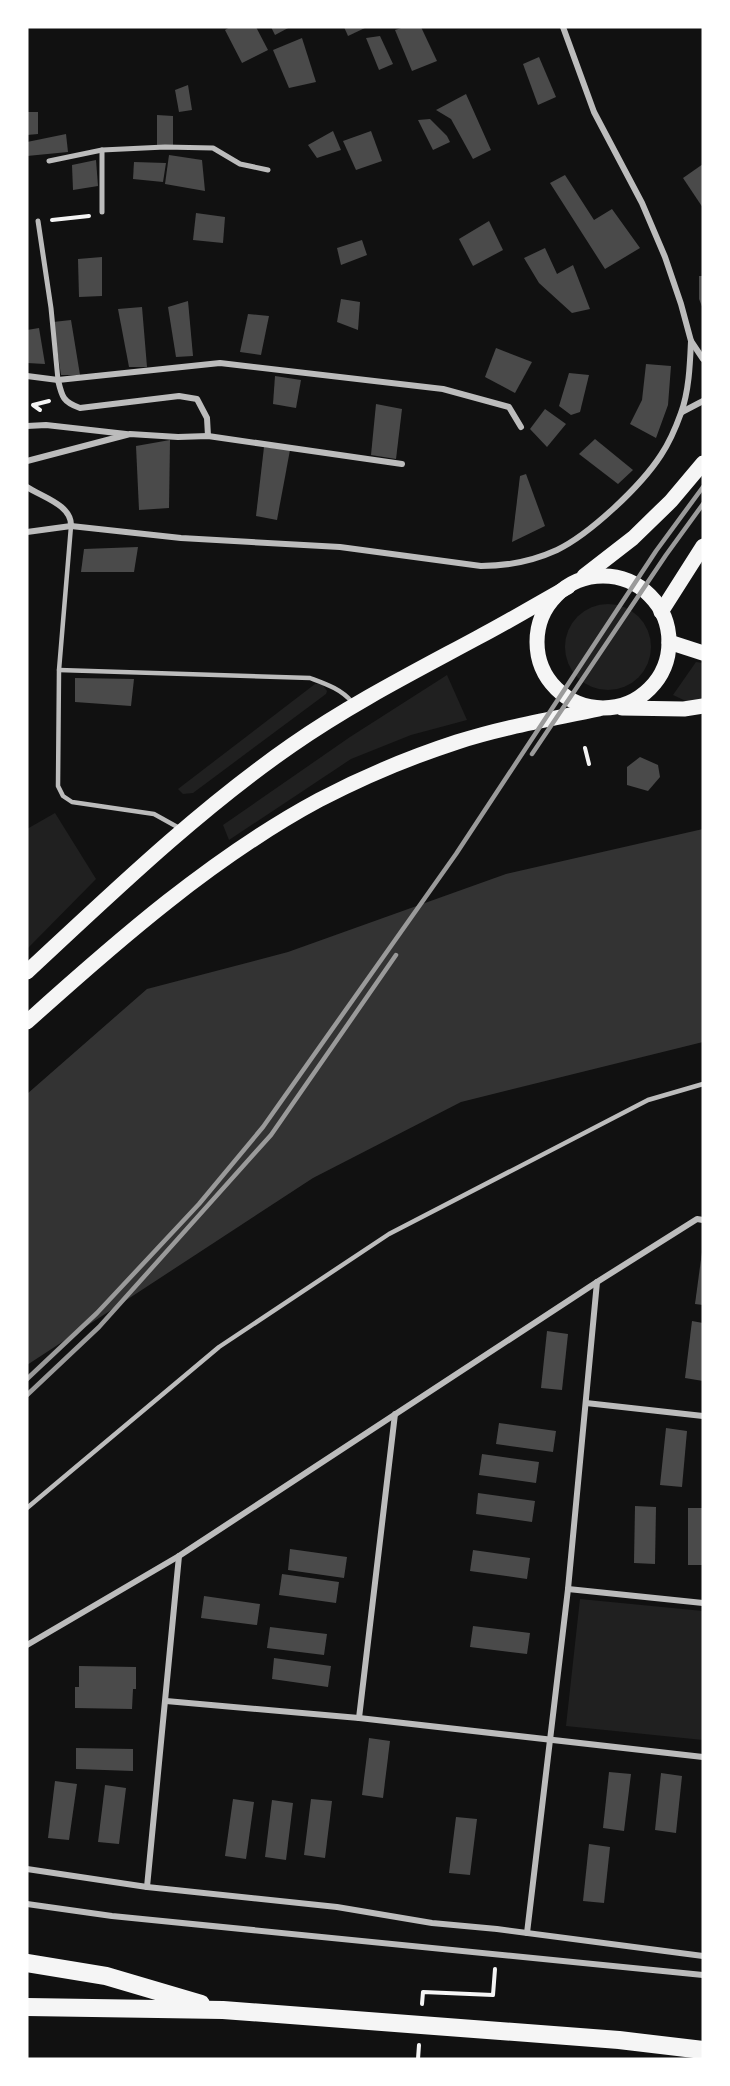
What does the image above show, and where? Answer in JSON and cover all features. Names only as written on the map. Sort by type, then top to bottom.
[{"type":"highway","points":[[27,1963],[106,1976],[223,2010]]},
{"type":"highway","points":[[27,2007],[223,2010],[619,2040],[703,2050]]},
{"type":"main road","points":[[703,463],[671,501],[633,538],[552,600],[541,618],[537,638],[539,659],[547,678],[561,693],[578,704],[606,708],[703,706]]},
{"type":"main road","points":[[661,612],[703,546]]},
{"type":"main road","points":[[27,1022],[99,957],[187,888],[248,843],[319,800],[386,770],[458,742],[527,724],[631,702],[646,692],[659,678],[666,661],[669,642],[667,627],[661,612],[651,597],[636,585],[618,578],[600,575],[581,578]]},
{"type":"main road","points":[[27,972],[218,801],[291,746],[354,704],[486,634],[568,587]]},
{"type":"main road","points":[[669,642],[703,653]]},
{"type":"street","points":[[27,532],[71,526],[181,538],[340,547],[453,564],[500,567],[557,550],[584,533],[625,497],[661,454],[682,412],[689,376],[691,341],[665,257],[642,203],[594,112],[563,27]]},
{"type":"street","points":[[49,161],[102,150],[165,147],[213,148],[240,164],[268,170]]},
{"type":"street","points":[[102,150],[102,212]]},
{"type":"street","points":[[38,221],[62,396],[70,404],[80,408],[179,396],[197,399],[207,418],[208,436]]},
{"type":"street","points":[[691,341],[703,358]]},
{"type":"street","points":[[27,376],[58,380],[220,363],[443,389],[509,407],[522,427]]},
{"type":"street","points":[[682,412],[703,401]]},
{"type":"street","points":[[27,426],[46,424],[130,435],[208,436],[402,464]]},
{"type":"street","points":[[27,461],[130,435]]},
{"type":"street","points":[[27,487],[66,510],[71,519],[71,526]]},
{"type":"street","points":[[27,1645],[179,1556],[597,1282],[700,1220]]},
{"type":"street","points":[[526,1933],[568,1589],[597,1282]]},
{"type":"street","points":[[585,1403],[703,1416]]},
{"type":"street","points":[[358,1718],[395,1414]]},
{"type":"street","points":[[147,1887],[179,1556]]},
{"type":"street","points":[[568,1589],[703,1603]]},
{"type":"street","points":[[166,1701],[358,1718],[703,1757]]},
{"type":"street","points":[[27,1869],[147,1887],[337,1908],[432,1923],[703,1956]]},
{"type":"street","points":[[27,1904],[112,1916],[703,1975]]},
{"type":"lane","points":[[71,526],[58,670],[58,786],[63,796],[72,802],[154,814],[183,831]]},
{"type":"lane","points":[[58,670],[310,678],[332,686],[346,695],[354,704]]},
{"type":"lane","points":[[27,1508],[219,1347],[389,1234],[648,1100],[703,1084]]},
{"type":"path","points":[[38,221],[97,216],[102,212]]},
{"type":"path","points":[[585,748],[589,764]]},
{"type":"path","points":[[423,1992],[493,1995]]},
{"type":"shaded area","points":[[608,604],[624,608],[638,617],[647,631],[651,647],[647,663],[638,677],[624,686],[608,690],[592,686],[578,677],[569,663],[565,647],[569,631],[578,617],[592,608]]},
{"type":"shaded area","points":[[696,662],[703,663],[703,700],[688,702],[673,695]]},
{"type":"shaded area","points":[[447,675],[467,720],[411,735],[351,759],[229,840],[223,825],[350,737]]},
{"type":"shaded area","points":[[315,684],[322,684],[327,691],[326,694],[193,793],[183,794],[178,789]]},
{"type":"shaded area","points":[[55,813],[96,879],[27,949],[27,829]]},
{"type":"shaded area","points":[[703,829],[703,1042],[461,1102],[313,1178],[27,1365],[27,1094],[147,989],[288,952],[506,874]]},
{"type":"shaded area","points":[[580,1599],[703,1611],[703,1740],[566,1726]]},
{"type":"building","points":[[230,27],[256,27],[268,50],[242,63],[225,30]]},
{"type":"building","points":[[271,27],[290,27],[275,35]]},
{"type":"building","points":[[344,27],[367,27],[348,36]]},
{"type":"building","points":[[404,27],[421,27],[437,61],[412,71],[395,30]]},
{"type":"building","points":[[380,36],[393,64],[379,70],[366,38]]},
{"type":"building","points":[[302,38],[316,82],[289,88],[273,50]]},
{"type":"building","points":[[539,57],[556,97],[538,105],[523,64]]},
{"type":"building","points":[[188,85],[192,110],[179,112],[175,90]]},
{"type":"building","points":[[466,94],[491,150],[473,159],[451,119],[436,110]]},
{"type":"building","points":[[27,112],[38,112],[38,134],[27,135]]},
{"type":"building","points":[[157,115],[173,116],[173,146],[157,146]]},
{"type":"building","points":[[430,119],[450,142],[433,150],[418,120]]},
{"type":"building","points":[[333,131],[341,150],[317,158],[308,145]]},
{"type":"building","points":[[371,131],[382,161],[356,170],[343,141]]},
{"type":"building","points":[[66,134],[68,152],[27,156],[27,142]]},
{"type":"building","points":[[169,155],[202,160],[205,191],[165,184]]},
{"type":"building","points":[[96,160],[98,186],[73,190],[72,165]]},
{"type":"building","points":[[134,162],[166,163],[163,182],[133,179]]},
{"type":"building","points":[[703,164],[703,208],[683,178]]},
{"type":"building","points":[[565,175],[594,220],[612,209],[640,248],[605,269],[550,183]]},
{"type":"building","points":[[196,213],[225,217],[223,243],[193,240]]},
{"type":"building","points":[[489,221],[503,250],[473,266],[459,239]]},
{"type":"building","points":[[362,240],[367,255],[341,265],[337,248]]},
{"type":"building","points":[[545,248],[557,274],[573,265],[590,309],[572,313],[539,283],[524,258]]},
{"type":"building","points":[[102,257],[102,296],[79,297],[78,259]]},
{"type":"building","points":[[699,276],[703,276],[703,309],[699,299]]},
{"type":"building","points":[[341,299],[360,302],[358,330],[337,322]]},
{"type":"building","points":[[188,301],[193,356],[176,357],[168,307]]},
{"type":"building","points":[[142,307],[147,367],[129,367],[118,309]]},
{"type":"building","points":[[248,314],[269,316],[261,355],[240,352]]},
{"type":"building","points":[[71,320],[80,375],[61,375],[53,322]]},
{"type":"building","points":[[39,328],[45,364],[27,363],[27,330]]},
{"type":"building","points":[[496,348],[532,362],[515,393],[485,377]]},
{"type":"building","points":[[646,364],[671,366],[668,405],[656,438],[630,424],[642,400]]},
{"type":"building","points":[[569,373],[589,375],[580,412],[571,415],[559,406]]},
{"type":"building","points":[[275,376],[301,380],[296,408],[273,404]]},
{"type":"building","points":[[376,404],[402,409],[396,459],[371,455]]},
{"type":"building","points":[[545,409],[566,424],[547,447],[530,429]]},
{"type":"building","points":[[595,439],[633,470],[618,484],[579,454]]},
{"type":"building","points":[[170,440],[169,508],[139,510],[136,446]]},
{"type":"building","points":[[264,447],[290,450],[277,520],[256,516]]},
{"type":"building","points":[[526,474],[545,526],[512,542],[520,476]]},
{"type":"building","points":[[138,547],[134,572],[81,572],[84,549]]},
{"type":"building","points":[[75,678],[134,679],[131,706],[75,702]]},
{"type":"building","points":[[640,757],[658,765],[660,777],[648,791],[627,785],[627,767]]},
{"type":"building","points":[[703,1252],[703,1305],[695,1304]]},
{"type":"building","points":[[692,1321],[703,1323],[703,1381],[685,1378]]},
{"type":"building","points":[[547,1331],[568,1334],[562,1390],[541,1388]]},
{"type":"building","points":[[499,1423],[556,1431],[553,1452],[496,1444]]},
{"type":"building","points":[[666,1428],[687,1431],[682,1487],[660,1485]]},
{"type":"building","points":[[482,1454],[539,1462],[536,1483],[479,1475]]},
{"type":"building","points":[[478,1493],[535,1501],[532,1522],[476,1514]]},
{"type":"building","points":[[635,1506],[656,1507],[655,1564],[634,1563]]},
{"type":"building","points":[[688,1508],[703,1508],[703,1565],[688,1565]]},
{"type":"building","points":[[290,1549],[347,1557],[344,1578],[288,1570]]},
{"type":"building","points":[[473,1550],[530,1558],[527,1579],[470,1571]]},
{"type":"building","points":[[282,1574],[339,1582],[336,1603],[279,1595]]},
{"type":"building","points":[[204,1596],[260,1604],[257,1625],[201,1618]]},
{"type":"building","points":[[473,1626],[530,1633],[527,1654],[470,1647]]},
{"type":"building","points":[[270,1627],[327,1634],[324,1655],[267,1648]]},
{"type":"building","points":[[274,1658],[331,1666],[328,1687],[272,1679]]},
{"type":"building","points":[[79,1666],[136,1667],[136,1689],[133,1689],[132,1709],[75,1708],[75,1687],[79,1687]]},
{"type":"building","points":[[369,1738],[390,1741],[383,1798],[362,1795]]},
{"type":"building","points":[[76,1748],[133,1749],[133,1771],[76,1769]]},
{"type":"building","points":[[609,1772],[631,1774],[624,1831],[603,1828]]},
{"type":"building","points":[[661,1773],[682,1776],[676,1833],[655,1830]]},
{"type":"building","points":[[55,1781],[77,1784],[69,1840],[48,1838]]},
{"type":"building","points":[[105,1785],[126,1788],[119,1844],[98,1842]]},
{"type":"building","points":[[233,1799],[254,1802],[246,1859],[225,1856]]},
{"type":"building","points":[[311,1799],[332,1801],[325,1858],[304,1855]]},
{"type":"building","points":[[272,1800],[293,1803],[286,1860],[265,1857]]},
{"type":"building","points":[[456,1817],[477,1819],[470,1875],[449,1873]]},
{"type":"building","points":[[589,1844],[610,1847],[604,1903],[583,1901]]},
{"type":"railway","points":[[27,1379],[97,1313],[199,1204],[263,1127],[456,854],[656,551],[703,487]]},
{"type":"railway","points":[[532,754],[703,504]]},
{"type":"railway","points":[[27,1395],[99,1327],[271,1135],[396,955]]}]
